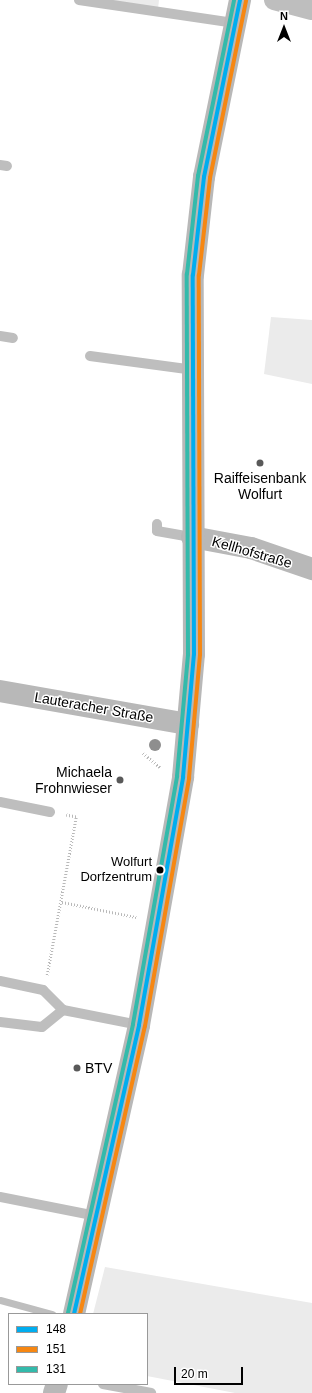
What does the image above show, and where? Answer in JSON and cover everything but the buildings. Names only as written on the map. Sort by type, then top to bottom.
[{"type":"main road","points":[[74,1313],[97,1216],[138,1025],[175,836],[185,757],[194,654],[192,537],[194,370],[193,275],[200,197],[240,0]]},
{"type":"main road","name":"Kellhofstraße","points":[[192,537],[251,548],[310,565]]},
{"type":"main road","name":"Lauteracher Straße","points":[[0,691],[188,724]]},
{"type":"street","points":[[274,0],[312,10]]},
{"type":"lane","points":[[79,0],[236,22]]},
{"type":"lane","points":[[0,336],[12,338]]},
{"type":"lane","points":[[90,356],[194,370]]},
{"type":"lane","points":[[157,524],[157,531],[192,537]]},
{"type":"lane","points":[[0,802],[50,812]]},
{"type":"lane","points":[[0,980],[43,990],[63,1010],[138,1025]]},
{"type":"lane","points":[[0,1022],[42,1027],[63,1010]]},
{"type":"lane","points":[[0,1196],[97,1216]]},
{"type":"lane","points":[[108,1385],[152,1393]]},
{"type":"path","points":[[143,753],[163,770]]},
{"type":"path","points":[[43,990],[62,902],[76,817],[50,812]]},
{"type":"path","points":[[62,902],[139,917]]},
{"type":"shaded area","points":[[103,0],[159,0],[158,9]]},
{"type":"shaded area","points":[[271,317],[312,320],[312,384],[264,374]]},
{"type":"shaded area","points":[[105,1267],[312,1303],[312,1393],[235,1393],[148,1376],[148,1313],[93,1313]]},
{"type":"waterway","points":[[0,1300],[48,1313]]},
{"type":"transit line","name":"131","points":[[68,1313],[133,1024],[177,776],[188,654],[187,274],[198,176],[234,0]]},
{"type":"transit line","name":"148","points":[[74,1313],[139,1025],[183,777],[194,654],[193,275],[204,177],[240,0]]},
{"type":"transit line","name":"151","points":[[80,1313],[145,1026],[189,778],[200,654],[199,275],[210,178],[246,1]]},
{"type":"place","name":"Raiffeisenbank Wolfurt","points":[[260,463]]},
{"type":"place","name":"Michaela Frohnwieser","points":[[120,780]]},
{"type":"place","name":"Wolfurt Dorfzentrum","points":[[160,870]]},
{"type":"place","name":"BTV","points":[[77,1068]]}]
